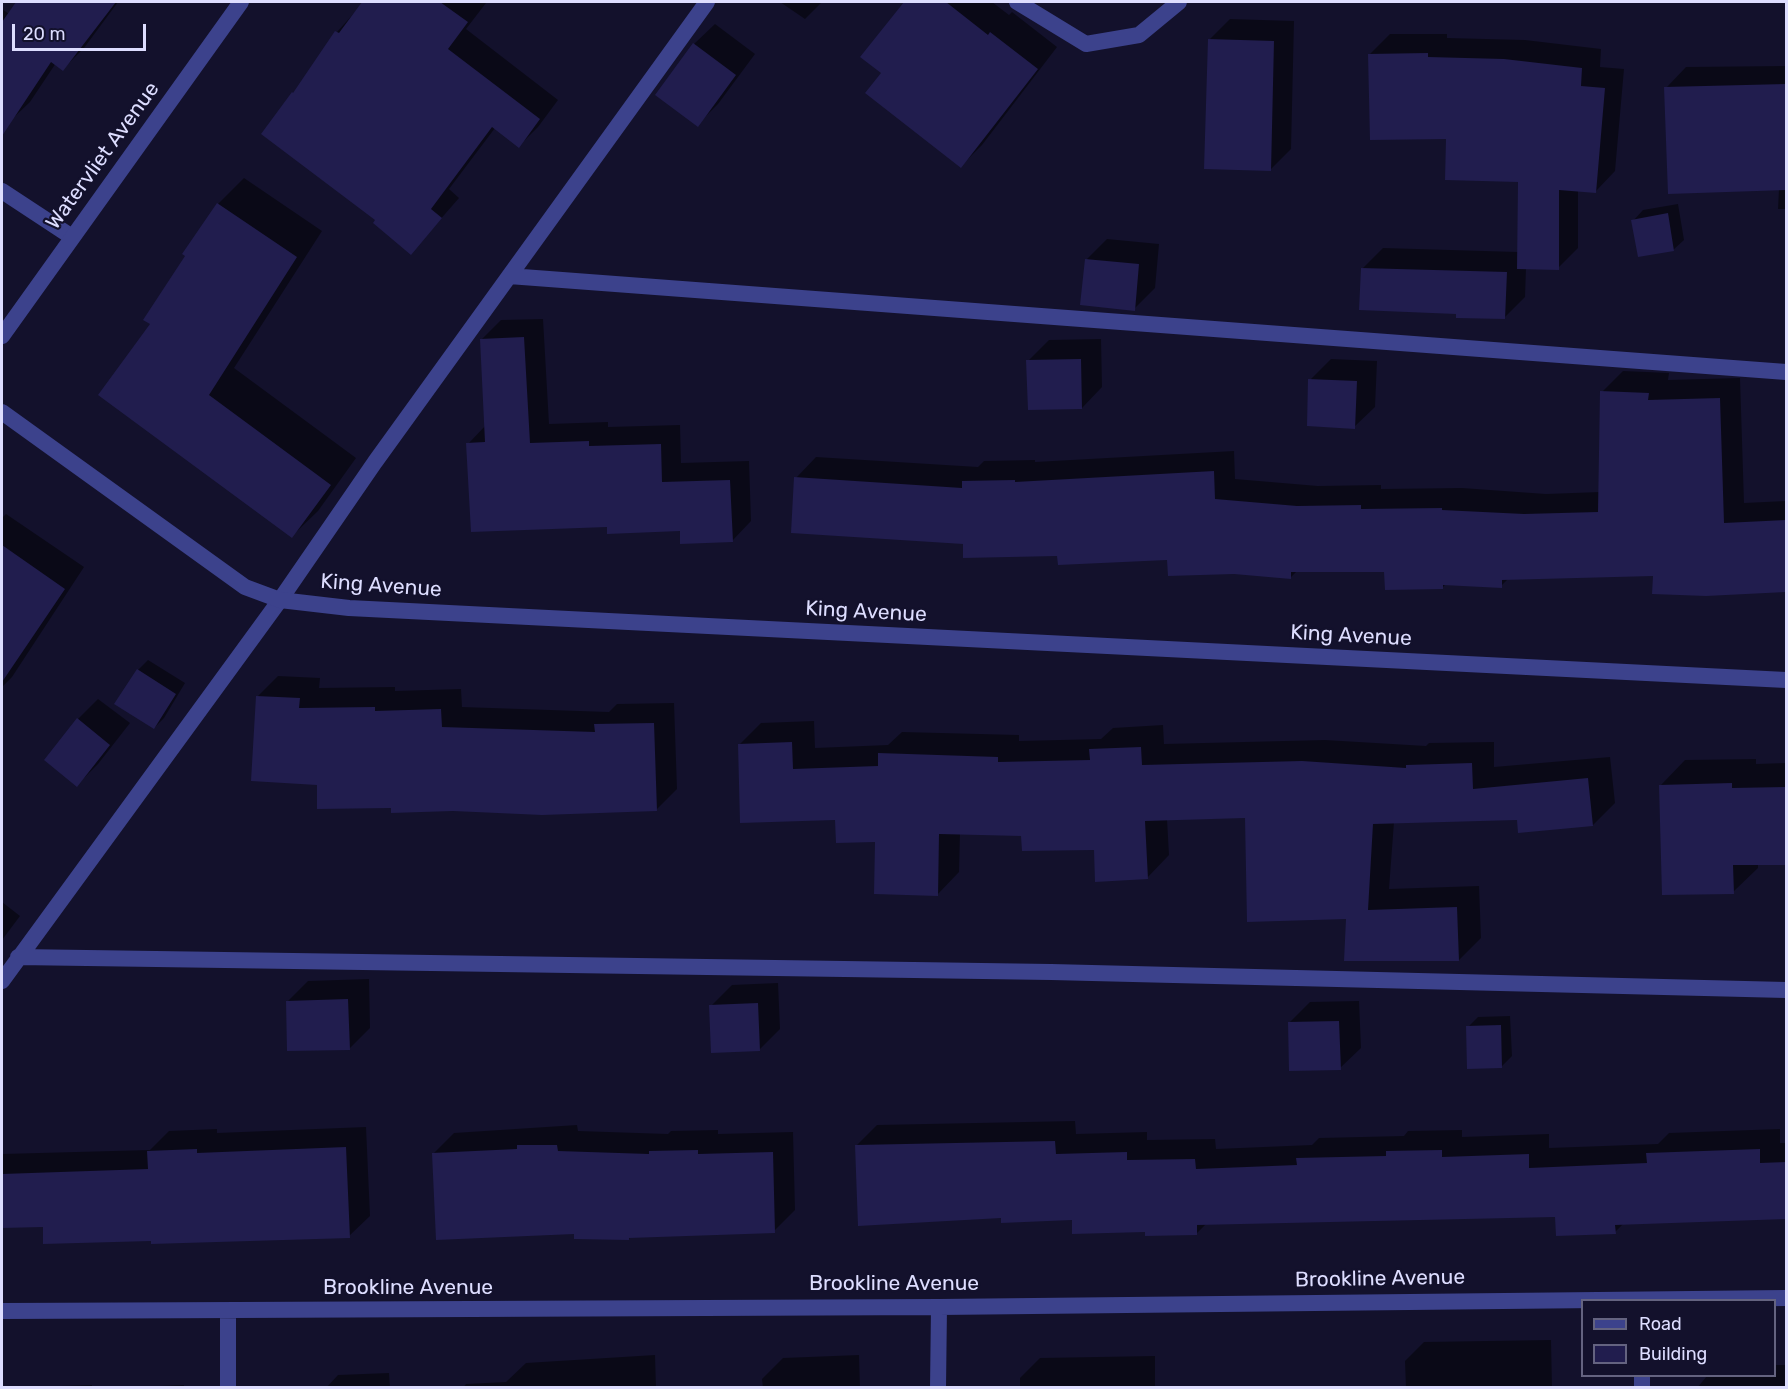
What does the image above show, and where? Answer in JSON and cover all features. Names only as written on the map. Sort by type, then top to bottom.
[{"type":"street","name":"Watervliet Avenue","points":[[2,336],[240,2]]},
{"type":"street","points":[[2,981],[280,600],[375,462],[707,2]]},
{"type":"street","points":[[1017,2],[1086,44],[1139,35],[1179,2]]},
{"type":"street","points":[[2,191],[72,237]]},
{"type":"street","points":[[509,276],[1478,346],[1786,372]]},
{"type":"street","name":"King Avenue","points":[[2,412],[245,587],[280,600],[373,609],[1786,680]]},
{"type":"street","points":[[18,957],[1051,972],[1786,990]]},
{"type":"street","name":"Brookline Avenue","points":[[1713,1299],[1786,1298]]},
{"type":"street","name":"Brookline Avenue","points":[[2,1311],[939,1307],[1581,1301]]},
{"type":"street","points":[[938,1388],[939,1307]]},
{"type":"street","points":[[228,1311],[228,1388]]},
{"type":"building","points":[[16,2],[116,2],[63,71],[51,62],[2,136],[2,22]]},
{"type":"building","points":[[362,2],[440,2],[468,22],[448,49],[540,119],[519,148],[492,127],[431,209],[442,218],[411,255],[373,223],[375,220],[261,134],[293,93],[335,31],[339,33]]},
{"type":"building","points":[[904,2],[946,2],[988,35],[990,32],[1038,69],[961,168],[865,93],[881,73],[860,57]]},
{"type":"building","points":[[1208,39],[1274,41],[1271,171],[1204,169]]},
{"type":"building","points":[[693,43],[736,75],[698,127],[655,95]]},
{"type":"building","points":[[1428,53],[1428,57],[1504,59],[1582,68],[1581,86],[1605,88],[1596,193],[1559,190],[1559,270],[1517,269],[1518,182],[1445,180],[1446,139],[1370,140],[1368,54]]},
{"type":"building","points":[[1786,84],[1786,190],[1668,194],[1664,87]]},
{"type":"building","points":[[217,203],[297,257],[209,395],[331,485],[292,538],[98,395],[150,324],[143,320],[185,256],[182,254]]},
{"type":"building","points":[[1668,213],[1674,251],[1638,257],[1631,220]]},
{"type":"building","points":[[1085,259],[1139,264],[1135,311],[1080,305]]},
{"type":"building","points":[[1361,268],[1507,272],[1505,319],[1456,318],[1456,314],[1359,310]]},
{"type":"building","points":[[524,337],[530,443],[589,441],[589,446],[661,444],[662,482],[730,480],[733,542],[680,544],[680,531],[607,534],[607,527],[471,532],[466,443],[485,442],[480,339]]},
{"type":"building","points":[[1081,359],[1082,409],[1028,410],[1026,360]]},
{"type":"building","points":[[1308,379],[1357,381],[1355,429],[1307,426]]},
{"type":"building","points":[[1600,391],[1649,393],[1648,400],[1720,398],[1724,523],[1786,520],[1786,592],[1706,596],[1652,594],[1653,576],[1502,580],[1502,588],[1443,585],[1443,589],[1385,590],[1384,572],[1291,572],[1291,579],[1234,574],[1168,576],[1167,560],[1058,565],[1057,556],[963,558],[963,544],[791,533],[794,477],[962,488],[962,481],[1015,480],[1015,482],[1214,471],[1215,499],[1297,506],[1361,505],[1361,509],[1442,508],[1442,510],[1524,514],[1598,512]]},
{"type":"building","points":[[2,545],[65,589],[2,682]]},
{"type":"building","points":[[137,669],[176,694],[154,729],[114,704]]},
{"type":"building","points":[[256,696],[300,698],[299,708],[375,707],[375,711],[441,709],[442,727],[595,732],[594,724],[654,723],[657,811],[542,815],[453,811],[391,813],[391,808],[317,809],[317,785],[251,781]]},
{"type":"building","points":[[77,718],[110,745],[77,787],[44,760]]},
{"type":"building","points":[[792,742],[793,769],[878,766],[878,753],[998,757],[998,762],[1090,760],[1089,749],[1141,747],[1142,765],[1302,761],[1406,768],[1406,765],[1472,763],[1473,789],[1588,778],[1593,826],[1518,833],[1517,820],[1373,824],[1368,910],[1457,907],[1459,961],[1344,961],[1346,919],[1247,922],[1245,818],[1145,821],[1148,879],[1095,882],[1094,850],[1022,851],[1021,836],[939,834],[938,896],[874,894],[875,842],[836,843],[835,820],[740,823],[738,744]]},
{"type":"building","points":[[1732,783],[1732,788],[1786,787],[1786,865],[1733,865],[1734,894],[1662,895],[1659,785]]},
{"type":"building","points":[[348,999],[350,1050],[287,1051],[286,1001]]},
{"type":"building","points":[[758,1003],[760,1051],[711,1053],[709,1005]]},
{"type":"building","points":[[1339,1021],[1341,1070],[1289,1071],[1288,1022]]},
{"type":"building","points":[[1501,1025],[1502,1068],[1467,1069],[1466,1026]]},
{"type":"building","points":[[1055,1141],[1056,1154],[1127,1152],[1127,1160],[1195,1159],[1196,1169],[1297,1165],[1296,1158],[1386,1156],[1386,1151],[1442,1150],[1442,1157],[1529,1154],[1529,1168],[1647,1163],[1646,1153],[1760,1149],[1760,1163],[1786,1162],[1786,1219],[1615,1225],[1616,1234],[1556,1236],[1555,1217],[1197,1225],[1197,1235],[1145,1236],[1145,1232],[1072,1234],[1072,1220],[1001,1223],[1001,1218],[858,1226],[855,1145]]},
{"type":"building","points":[[517,1145],[557,1145],[558,1151],[649,1154],[649,1151],[698,1150],[698,1154],[773,1152],[775,1233],[629,1238],[629,1240],[574,1239],[574,1234],[436,1240],[432,1153],[517,1149]]},
{"type":"building","points":[[346,1147],[350,1238],[151,1244],[151,1241],[43,1244],[43,1227],[2,1228],[2,1174],[148,1169],[147,1151],[197,1149],[197,1153]]}]
